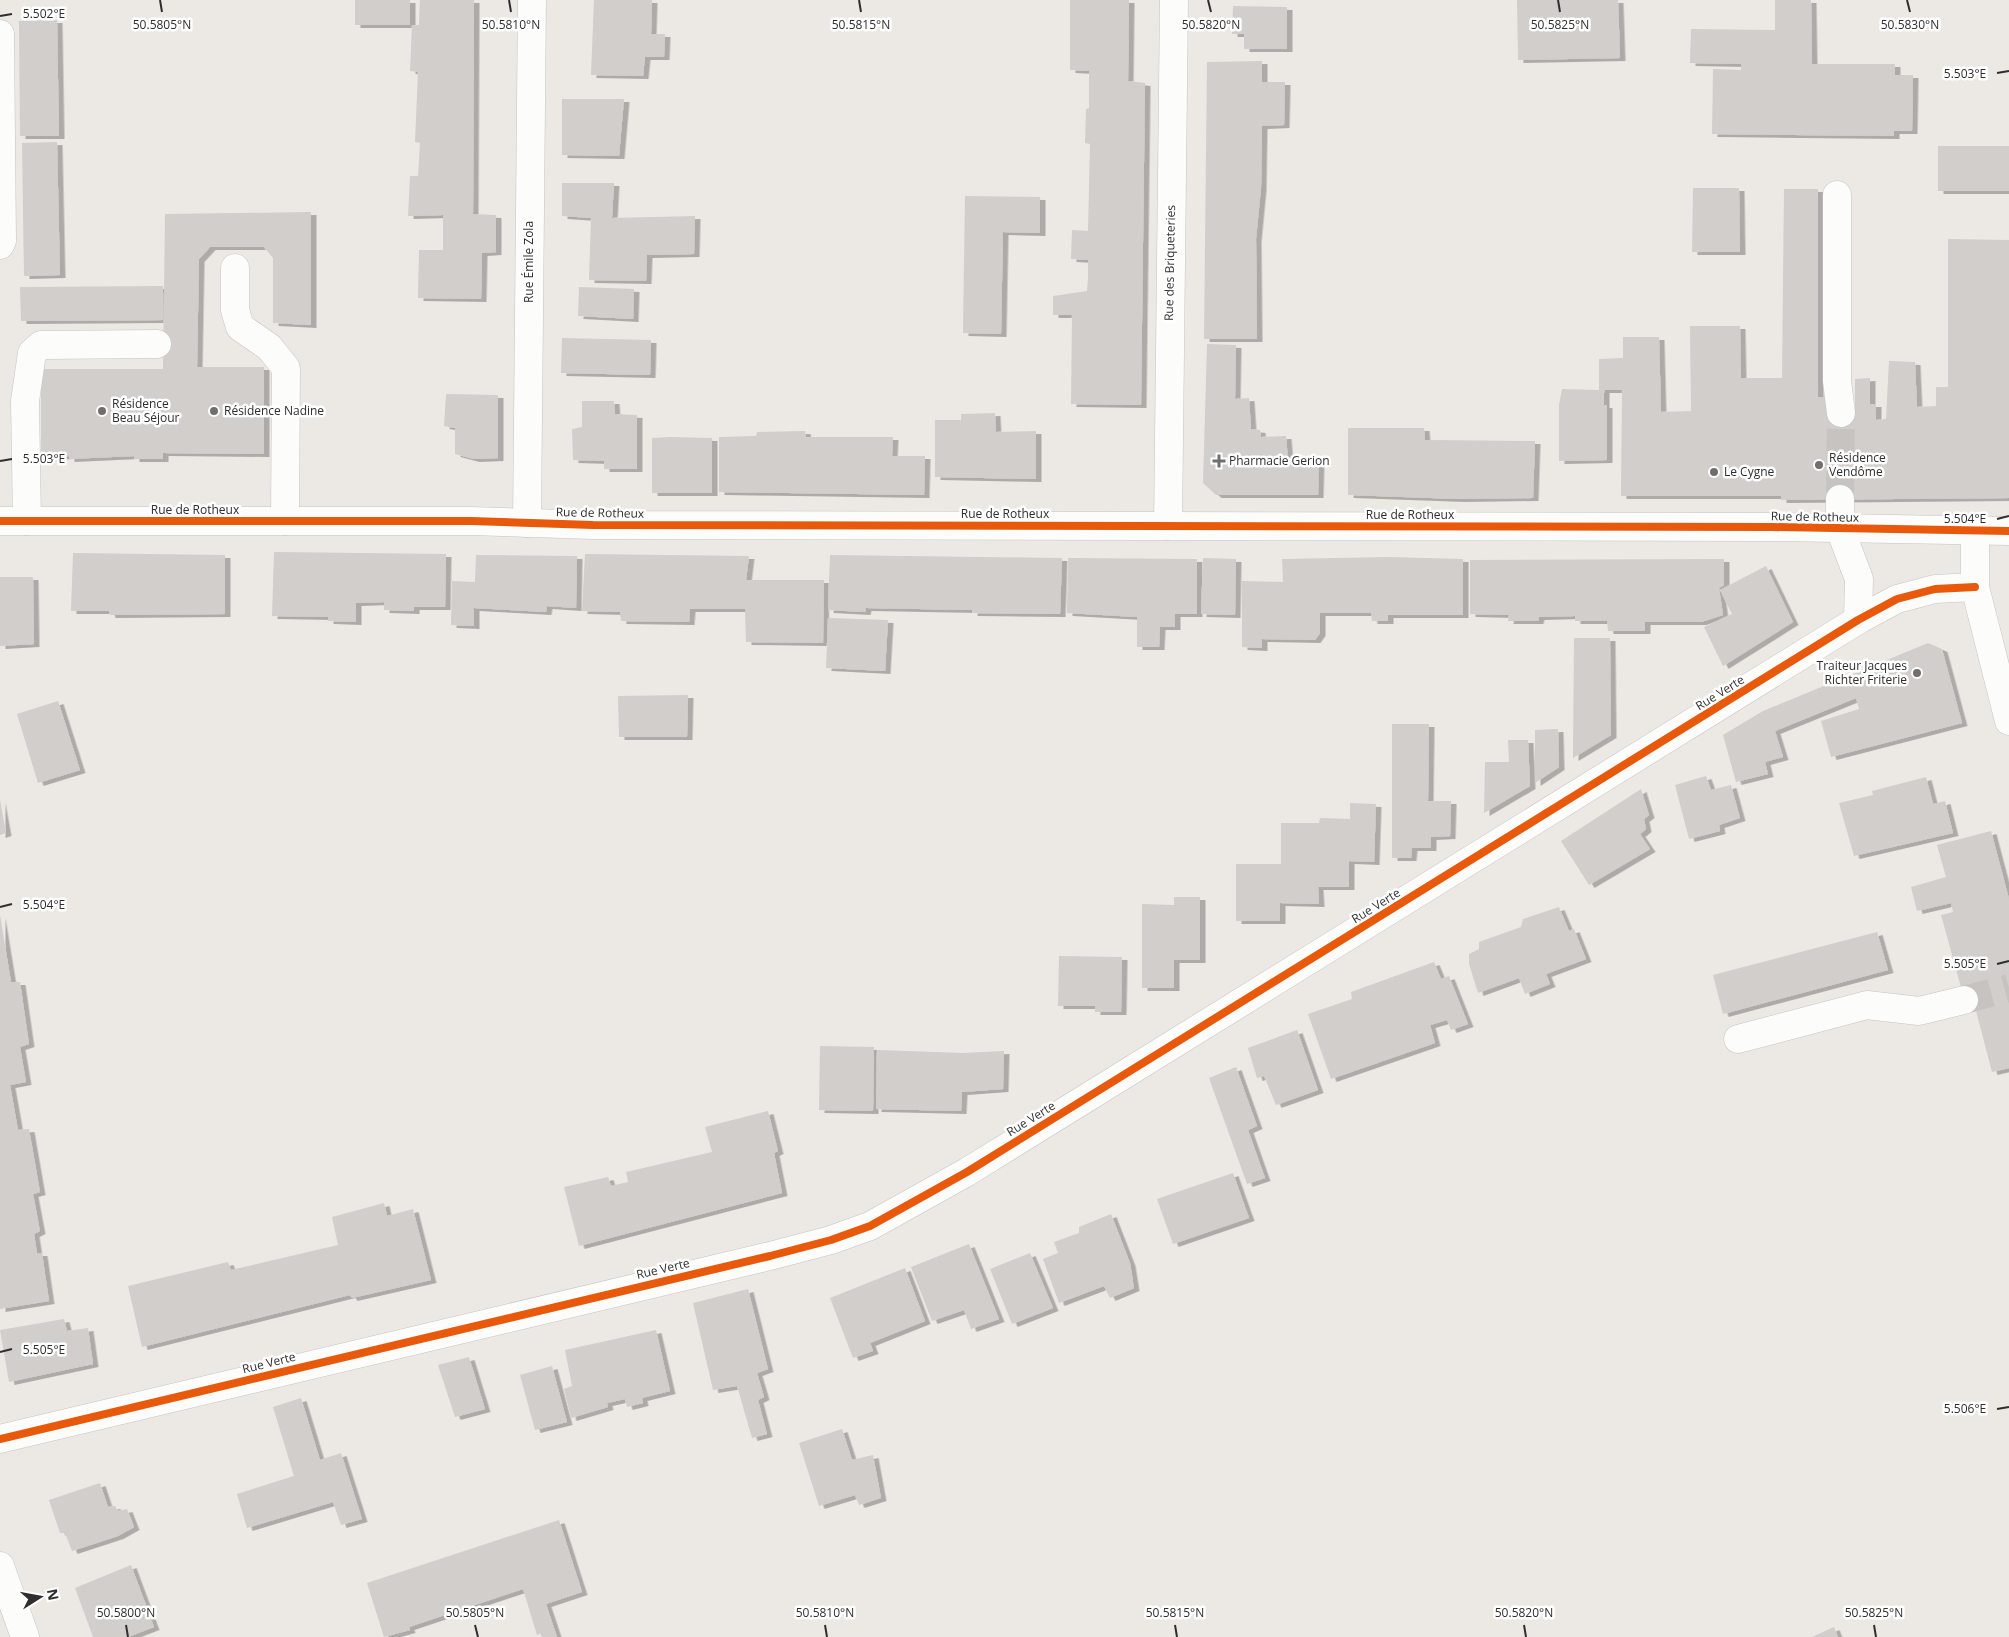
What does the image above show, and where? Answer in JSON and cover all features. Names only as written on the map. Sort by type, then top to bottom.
[{"type":"street","name":"Rue Émile Zola","points":[[527,523],[532,0]]},
{"type":"street","name":"Rue des Briqueteries","points":[[1168,526],[1174,0]]},
{"type":"street","points":[[0,34],[2,241],[0,245]]},
{"type":"street","points":[[1837,195],[1837,381],[1841,414]]},
{"type":"street","points":[[235,268],[235,310],[240,327],[269,347],[286,368],[285,521]]},
{"type":"street","points":[[13,521],[25,401],[32,353],[41,345],[156,344]]},
{"type":"street","points":[[1840,499],[1840,529],[1858,579],[1858,620]]},
{"type":"street","name":"Rue de Rotheux","points":[[13,521],[2009,531]]},
{"type":"street","points":[[1975,531],[1975,587],[2009,721]]},
{"type":"street","name":"Rue Verte","points":[[0,1439],[770,1256],[830,1240],[870,1226],[975,1167],[1858,620],[1897,599],[1935,589],[1975,587]]},
{"type":"street","points":[[1738,1039],[1867,1005],[1919,1010],[1964,1000]]},
{"type":"street","points":[[0,1566],[24,1637]]},
{"type":"building","points":[[355,0],[410,0],[410,25],[355,25]]},
{"type":"building","points":[[420,0],[474,0],[473,214],[496,215],[496,252],[482,253],[481,299],[418,298],[419,250],[443,250],[443,215],[408,216],[410,176],[418,176],[420,143],[415,142],[418,72],[410,71],[412,25],[419,25]]},
{"type":"building","points":[[594,0],[652,0],[651,34],[665,34],[664,57],[645,57],[643,76],[591,75]]},
{"type":"building","points":[[1070,0],[1129,0],[1128,81],[1145,83],[1141,405],[1071,404],[1072,315],[1053,315],[1053,296],[1087,291],[1088,279],[1088,260],[1071,259],[1072,230],[1088,231],[1090,144],[1085,143],[1086,109],[1089,108],[1089,71],[1070,70]]},
{"type":"building","points":[[1517,0],[1618,0],[1620,58],[1518,60]]},
{"type":"building","points":[[1775,0],[1811,0],[1812,64],[1895,64],[1895,75],[1913,75],[1912,131],[1894,131],[1894,136],[1712,134],[1713,69],[1741,70],[1741,64],[1690,63],[1691,29],[1775,30]]},
{"type":"building","points":[[1233,6],[1287,7],[1287,49],[1244,49],[1244,34],[1232,34]]},
{"type":"building","points":[[57,20],[59,136],[20,136],[19,21]]},
{"type":"building","points":[[1262,61],[1262,82],[1285,82],[1284,125],[1262,126],[1261,188],[1256,239],[1257,339],[1204,339],[1207,62]]},
{"type":"building","points":[[562,99],[624,99],[619,156],[562,155]]},
{"type":"building","points":[[57,142],[60,275],[24,276],[22,143]]},
{"type":"building","points":[[1938,146],[2009,146],[2009,191],[1938,191]]},
{"type":"building","points":[[562,183],[614,183],[612,218],[695,216],[694,254],[647,255],[646,281],[589,280],[591,218],[562,216]]},
{"type":"building","points":[[1693,188],[1739,188],[1740,252],[1692,252]]},
{"type":"building","points":[[1784,189],[1818,189],[1818,397],[1827,397],[1828,414],[1855,413],[1855,379],[1870,378],[1870,404],[1876,404],[1876,420],[1886,419],[1889,361],[1915,362],[1917,407],[1936,406],[1936,387],[1948,387],[1948,239],[2009,240],[2009,498],[1781,500],[1781,496],[1621,496],[1622,390],[1604,390],[1604,405],[1607,405],[1607,460],[1559,461],[1559,405],[1562,389],[1599,390],[1599,359],[1623,358],[1623,337],[1659,337],[1661,412],[1691,411],[1690,326],[1740,326],[1741,378],[1782,378]]},
{"type":"building","points":[[965,196],[1040,197],[1040,233],[1003,232],[1001,334],[963,333]]},
{"type":"building","points":[[311,212],[311,325],[273,323],[273,258],[264,247],[210,247],[199,259],[197,367],[264,367],[264,454],[163,453],[163,459],[134,459],[134,456],[69,459],[69,456],[41,457],[41,369],[163,369],[165,214]]},
{"type":"building","points":[[163,286],[163,320],[21,321],[20,287]]},
{"type":"building","points":[[579,287],[634,289],[633,319],[578,316]]},
{"type":"building","points":[[562,338],[651,340],[650,375],[561,373]]},
{"type":"building","points":[[1207,344],[1236,345],[1235,399],[1249,398],[1251,429],[1260,430],[1261,437],[1286,436],[1288,460],[1319,459],[1318,495],[1216,495],[1203,483]]},
{"type":"building","points":[[446,394],[498,395],[498,458],[474,459],[455,454],[455,428],[444,426]]},
{"type":"building","points":[[582,401],[614,401],[615,414],[637,415],[637,469],[604,469],[604,461],[573,460],[572,429],[582,427]]},
{"type":"building","points":[[995,413],[996,432],[1036,431],[1036,479],[935,477],[935,420],[961,420],[961,414]]},
{"type":"building","points":[[1348,428],[1424,428],[1425,440],[1535,441],[1533,498],[1459,499],[1348,495]]},
{"type":"building","points":[[805,431],[806,437],[893,437],[892,456],[925,456],[924,495],[719,492],[719,437],[756,436],[757,432]]},
{"type":"building","points":[[652,438],[712,438],[712,493],[652,493]]},
{"type":"building","points":[[274,552],[446,554],[445,607],[414,607],[414,611],[384,610],[384,602],[356,603],[356,622],[328,621],[328,617],[272,616]]},
{"type":"building","points":[[73,553],[225,555],[225,614],[110,615],[109,611],[71,611]]},
{"type":"building","points":[[585,554],[749,556],[746,580],[824,580],[823,643],[746,642],[745,609],[690,609],[689,622],[621,621],[620,612],[582,611]]},
{"type":"building","points":[[476,555],[577,556],[576,608],[547,606],[546,612],[474,608],[474,626],[451,625],[452,581],[475,582]]},
{"type":"building","points":[[830,555],[1062,558],[1060,614],[972,613],[972,610],[866,608],[865,612],[828,610]]},
{"type":"building","points":[[1389,557],[1463,559],[1463,615],[1388,615],[1388,621],[1372,621],[1371,613],[1320,613],[1320,633],[1315,640],[1262,639],[1262,648],[1242,647],[1242,581],[1283,582],[1282,559]]},
{"type":"building","points":[[1068,558],[1197,559],[1197,614],[1175,614],[1175,627],[1160,627],[1159,647],[1137,647],[1137,617],[1067,613]]},
{"type":"building","points":[[1203,558],[1236,559],[1235,615],[1201,614]]},
{"type":"building","points":[[1724,559],[1724,585],[1719,588],[1723,615],[1701,622],[1645,622],[1645,631],[1608,631],[1607,621],[1575,621],[1575,616],[1539,617],[1538,621],[1508,621],[1509,615],[1470,614],[1470,560]]},
{"type":"building","points":[[1766,566],[1793,622],[1723,666],[1704,627],[1732,614],[1720,590]]},
{"type":"building","points":[[0,577],[33,577],[34,644],[0,646]]},
{"type":"building","points":[[828,618],[888,620],[885,671],[826,668]]},
{"type":"building","points":[[1574,638],[1610,638],[1611,735],[1573,758]]},
{"type":"building","points":[[1928,643],[1942,649],[1962,723],[1831,757],[1821,721],[1859,709],[1856,698],[1775,731],[1783,757],[1765,762],[1768,774],[1736,782],[1723,735],[1763,711]]},
{"type":"building","points":[[688,695],[687,737],[619,737],[618,696]]},
{"type":"building","points":[[58,701],[80,770],[38,783],[17,714]]},
{"type":"building","points":[[1392,724],[1429,724],[1428,801],[1451,801],[1450,836],[1431,837],[1431,848],[1412,848],[1411,858],[1392,858]]},
{"type":"building","points":[[1558,729],[1559,767],[1535,783],[1535,730]]},
{"type":"building","points":[[1508,740],[1528,740],[1530,786],[1484,813],[1485,762],[1509,762]]},
{"type":"building","points":[[1706,776],[1711,790],[1731,785],[1740,818],[1719,825],[1720,831],[1689,839],[1675,785]]},
{"type":"building","points":[[1926,777],[1933,804],[1945,801],[1953,833],[1854,856],[1839,803],[1873,795],[1872,791]]},
{"type":"building","points":[[1641,789],[1649,815],[1644,819],[1646,829],[1640,834],[1650,849],[1589,885],[1561,841]]},
{"type":"building","points":[[0,800],[6,833],[0,835]]},
{"type":"building","points":[[1350,803],[1376,804],[1374,862],[1349,861],[1349,887],[1318,887],[1319,904],[1280,903],[1280,921],[1236,921],[1236,864],[1281,864],[1281,823],[1319,823],[1320,818],[1350,819]]},
{"type":"building","points":[[1991,831],[2009,899],[2009,1068],[1992,1072],[1975,1007],[1967,1009],[1941,915],[1953,912],[1951,903],[1917,911],[1911,887],[1946,877],[1937,845]]},
{"type":"building","points":[[1174,897],[1200,897],[1200,960],[1174,960],[1174,988],[1142,988],[1142,904],[1174,905]]},
{"type":"building","points":[[1559,907],[1569,931],[1574,929],[1586,959],[1546,974],[1550,984],[1525,994],[1519,978],[1478,993],[1469,964],[1469,954],[1479,949],[1479,942],[1521,927],[1523,919]]},
{"type":"building","points":[[0,915],[11,982],[20,982],[29,1044],[20,1047],[26,1082],[10,1085],[18,1130],[29,1129],[40,1192],[33,1194],[40,1231],[34,1234],[37,1253],[42,1253],[49,1301],[0,1309]]},
{"type":"building","points":[[1877,932],[1888,970],[1723,1014],[1713,975]]},
{"type":"building","points":[[1059,956],[1122,957],[1121,1012],[1095,1012],[1095,1006],[1058,1006]]},
{"type":"building","points":[[1434,962],[1441,979],[1449,976],[1468,1024],[1451,1030],[1447,1020],[1430,1025],[1435,1043],[1331,1079],[1308,1014],[1352,999],[1351,992]]},
{"type":"building","points":[[1297,1030],[1318,1090],[1276,1105],[1264,1076],[1257,1078],[1248,1048]]},
{"type":"building","points":[[820,1046],[874,1047],[873,1111],[819,1110]]},
{"type":"building","points":[[877,1050],[963,1053],[1004,1051],[1003,1089],[962,1092],[961,1111],[876,1109]]},
{"type":"building","points":[[1236,1067],[1257,1126],[1248,1130],[1265,1178],[1247,1184],[1209,1078]]},
{"type":"building","points":[[768,1111],[778,1151],[774,1153],[782,1193],[579,1246],[564,1187],[608,1177],[611,1186],[628,1182],[626,1172],[712,1152],[705,1127]]},
{"type":"building","points":[[1233,1173],[1249,1218],[1173,1244],[1157,1199]]},
{"type":"building","points":[[384,1203],[387,1216],[413,1209],[431,1280],[352,1298],[350,1295],[142,1347],[128,1286],[228,1262],[231,1270],[338,1245],[332,1217]]},
{"type":"building","points":[[1111,1214],[1130,1263],[1134,1288],[1110,1298],[1104,1286],[1059,1303],[1043,1259],[1058,1253],[1054,1242],[1079,1233],[1079,1227]]},
{"type":"building","points":[[969,1244],[999,1319],[971,1329],[964,1310],[932,1321],[911,1267]]},
{"type":"building","points":[[1030,1253],[1053,1308],[1012,1324],[990,1269]]},
{"type":"building","points":[[905,1268],[925,1321],[870,1343],[873,1351],[853,1358],[830,1298]]},
{"type":"building","points":[[748,1289],[768,1369],[757,1373],[764,1397],[758,1400],[767,1434],[752,1438],[737,1386],[713,1390],[693,1303]]},
{"type":"building","points":[[64,1319],[67,1331],[88,1328],[93,1364],[9,1382],[0,1330]]},
{"type":"building","points":[[656,1330],[670,1391],[642,1398],[643,1403],[627,1407],[625,1399],[607,1403],[608,1407],[571,1418],[564,1389],[572,1386],[565,1350]]},
{"type":"building","points":[[469,1357],[485,1409],[455,1417],[438,1365]]},
{"type":"building","points":[[552,1366],[567,1422],[535,1430],[520,1375]]},
{"type":"building","points":[[301,1398],[320,1460],[341,1453],[362,1519],[341,1525],[333,1502],[247,1528],[237,1494],[294,1476],[273,1407]]},
{"type":"building","points":[[842,1429],[852,1460],[873,1455],[881,1498],[859,1505],[855,1495],[819,1506],[799,1443]]},
{"type":"building","points":[[100,1483],[108,1507],[115,1506],[118,1511],[127,1509],[134,1527],[118,1536],[72,1551],[65,1533],[60,1533],[49,1500]]},
{"type":"building","points":[[559,1520],[582,1592],[546,1604],[557,1637],[543,1637],[542,1633],[537,1635],[523,1589],[409,1627],[410,1630],[384,1637],[367,1583]]},
{"type":"building","points":[[131,1565],[154,1627],[128,1637],[93,1637],[75,1588]]},
{"type":"building","points":[[1834,1627],[1838,1637],[1812,1637]]},
{"type":"tunnel","points":[[1840,499],[1841,413]]},
{"type":"tunnel","points":[[1964,1000],[2009,988]]},
{"type":"cycle path","points":[[0,521],[471,521],[593,525],[1772,527],[2009,531]]},
{"type":"cycle path","points":[[0,1439],[770,1256],[831,1240],[870,1226],[967,1172],[1858,620],[1897,599],[1935,589],[1975,587]]},
{"type":"place","name":"Résidence Beau Séjour","points":[[102,411]]},
{"type":"place","name":"Résidence Nadine","points":[[214,411]]},
{"type":"place","name":"Pharmacie Gerion","points":[[1219,461]]},
{"type":"place","name":"Résidence Vendôme","points":[[1819,465]]},
{"type":"place","name":"Le Cygne","points":[[1714,472]]},
{"type":"place","name":"Traiteur Jacques Richter Friterie","points":[[1917,673]]}]
